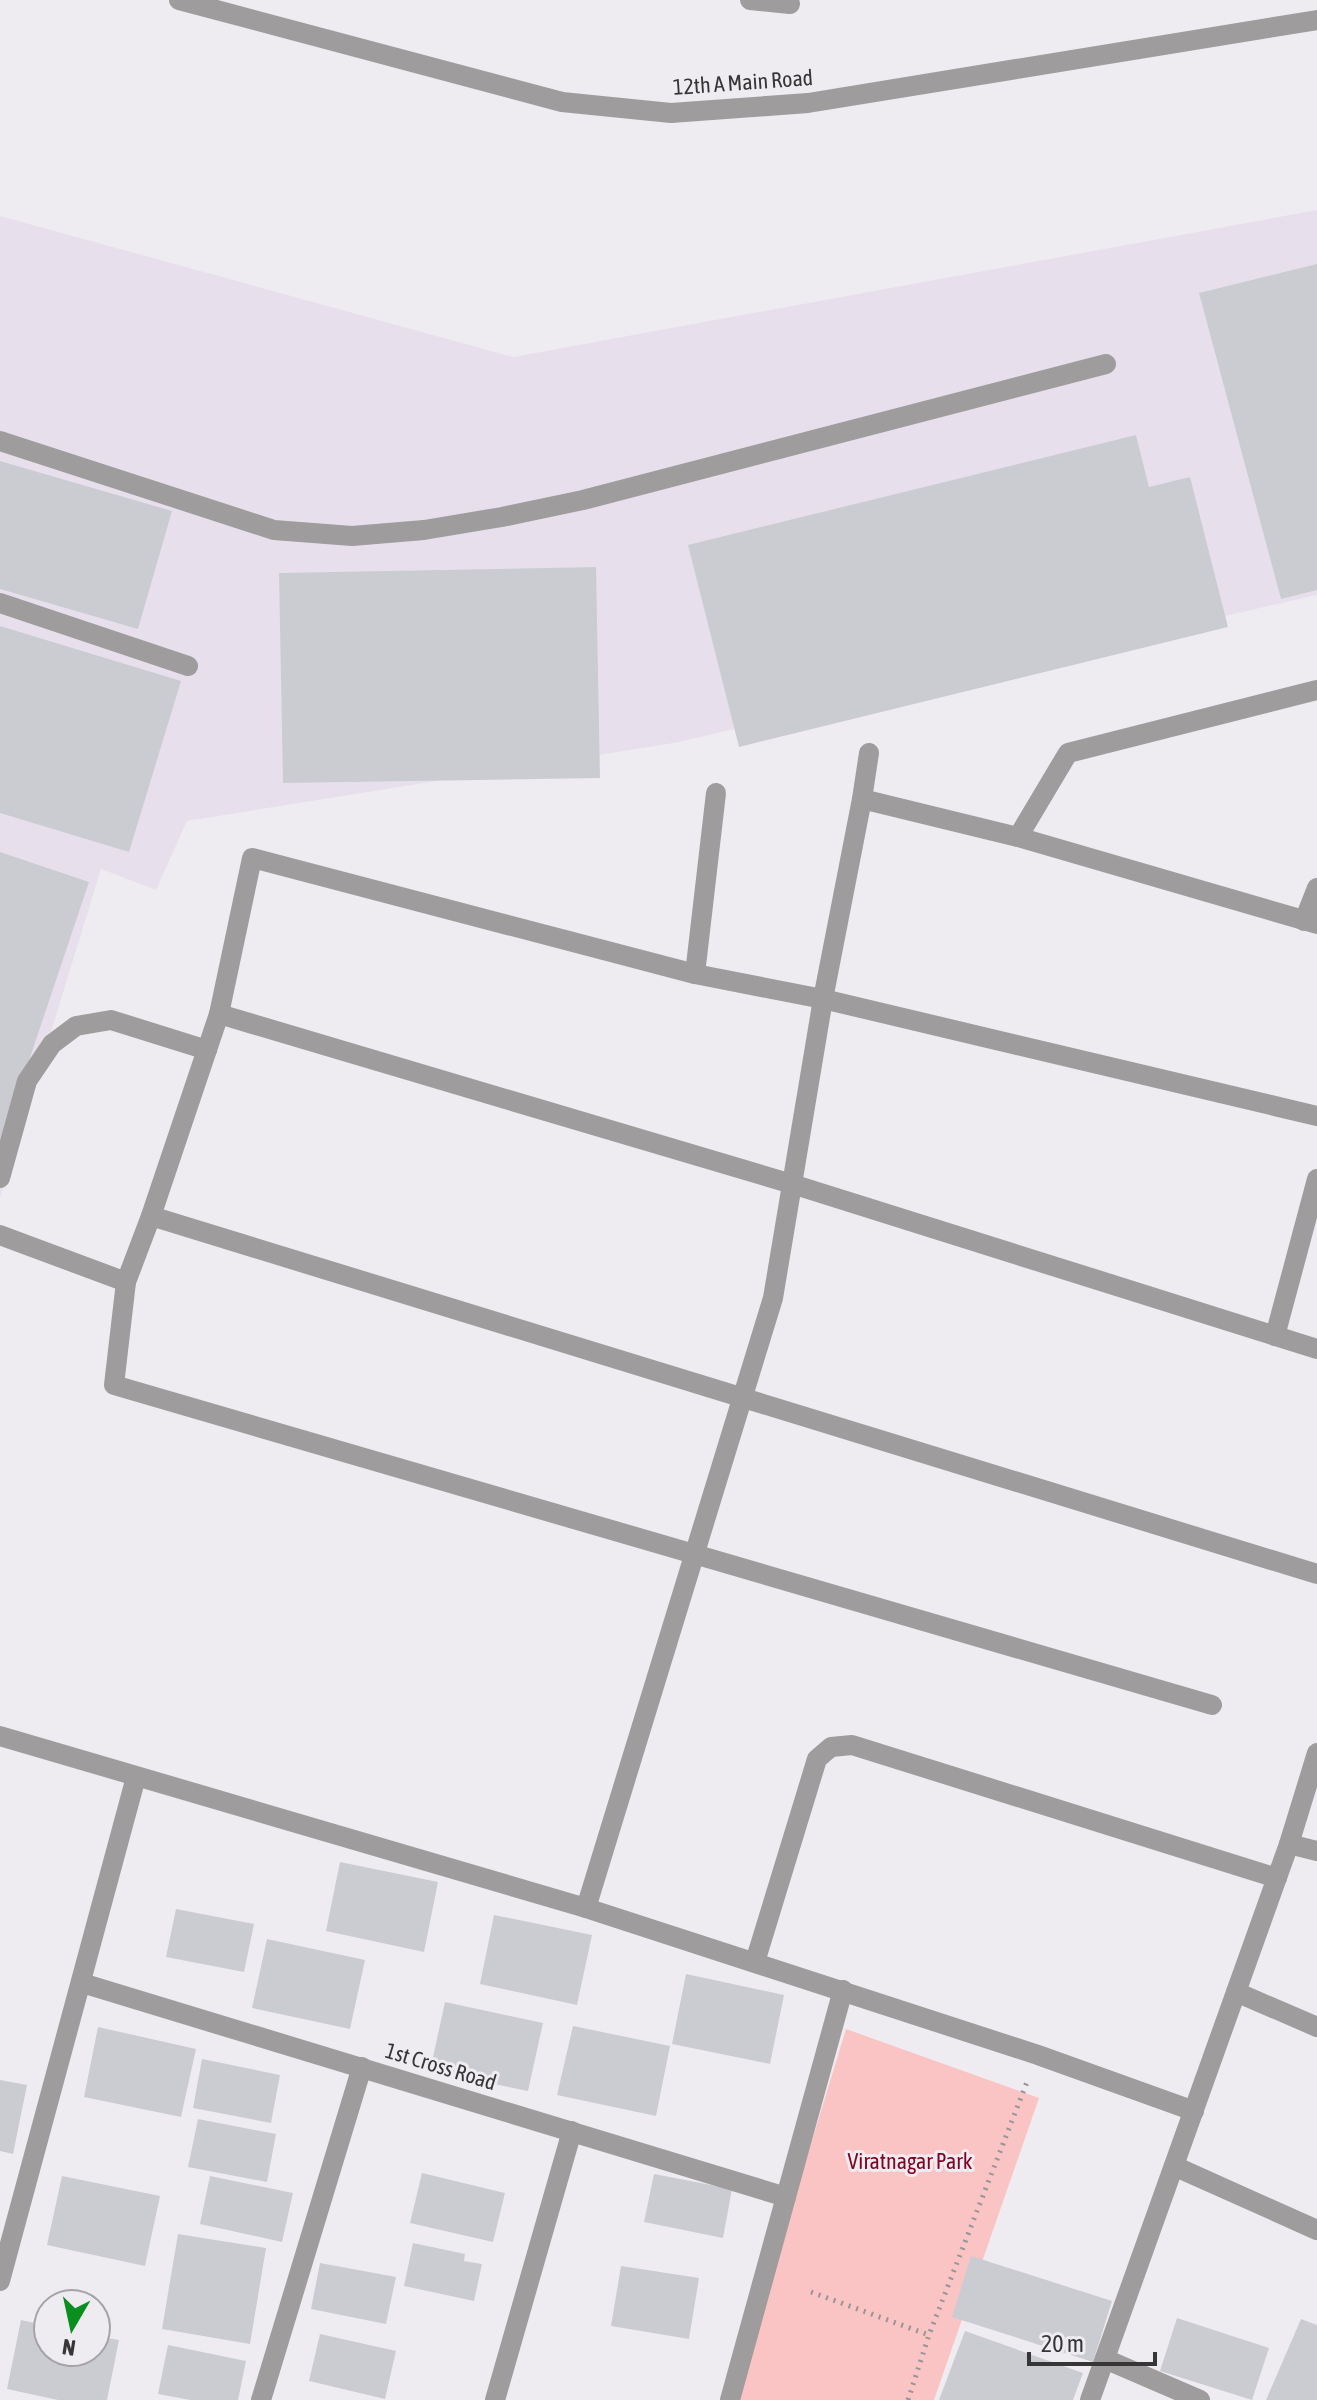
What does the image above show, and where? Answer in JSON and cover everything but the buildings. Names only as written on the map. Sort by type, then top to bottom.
[{"type":"street","name":"12th A Main Road","points":[[179,0],[562,102],[671,113],[808,103],[1317,20]]},
{"type":"street","points":[[750,0],[790,4]]},
{"type":"street","points":[[0,441],[274,530],[352,536],[424,530],[583,500],[1106,364]]},
{"type":"street","points":[[0,603],[188,666]]},
{"type":"street","points":[[1018,837],[1068,753],[1317,690]]},
{"type":"street","points":[[586,1908],[773,1298],[823,999],[869,753]]},
{"type":"street","points":[[695,974],[716,793]]},
{"type":"street","points":[[862,799],[1018,837],[1311,922],[1317,888]]},
{"type":"street","points":[[1212,1705],[114,1385],[126,1282],[219,1014],[252,858],[695,974],[823,999],[1317,1116]]},
{"type":"street","points":[[219,1014],[792,1184],[1317,1349]]},
{"type":"street","points":[[0,1178],[27,1081],[52,1044],[76,1026],[111,1020],[207,1050]]},
{"type":"street","points":[[1275,1336],[1317,1179]]},
{"type":"street","points":[[151,1216],[1317,1574]]},
{"type":"street","points":[[0,1235],[126,1282]]},
{"type":"street","points":[[0,1736],[586,1908],[1038,2055],[1194,2111]]},
{"type":"street","points":[[755,1962],[817,1759],[831,1747],[852,1745],[1277,1878]]},
{"type":"street","points":[[1090,2400],[1289,1844],[1317,1753]]},
{"type":"street","points":[[0,2281],[136,1777]]},
{"type":"street","points":[[1289,1844],[1317,1851]]},
{"type":"street","name":"1st Cross Road","points":[[82,1983],[786,2197]]},
{"type":"street","points":[[730,2400],[843,1990]]},
{"type":"street","points":[[1236,1992],[1317,2027]]},
{"type":"street","points":[[261,2400],[362,2067]]},
{"type":"street","points":[[495,2400],[572,2131]]},
{"type":"street","points":[[1174,2166],[1317,2230]]},
{"type":"street","points":[[1105,2359],[1200,2400]]},
{"type":"path","points":[[908,2400],[929,2335],[1038,2055]]},
{"type":"path","points":[[811,2292],[929,2335]]},
{"type":"shaded area","points":[[1317,210],[1317,595],[674,743],[187,821],[156,890],[101,869],[0,1198],[0,216],[513,357]]},
{"type":"green space","name":"Viratnagar Park","points":[[846,2029],[1039,2098],[934,2400],[733,2400]]}]
